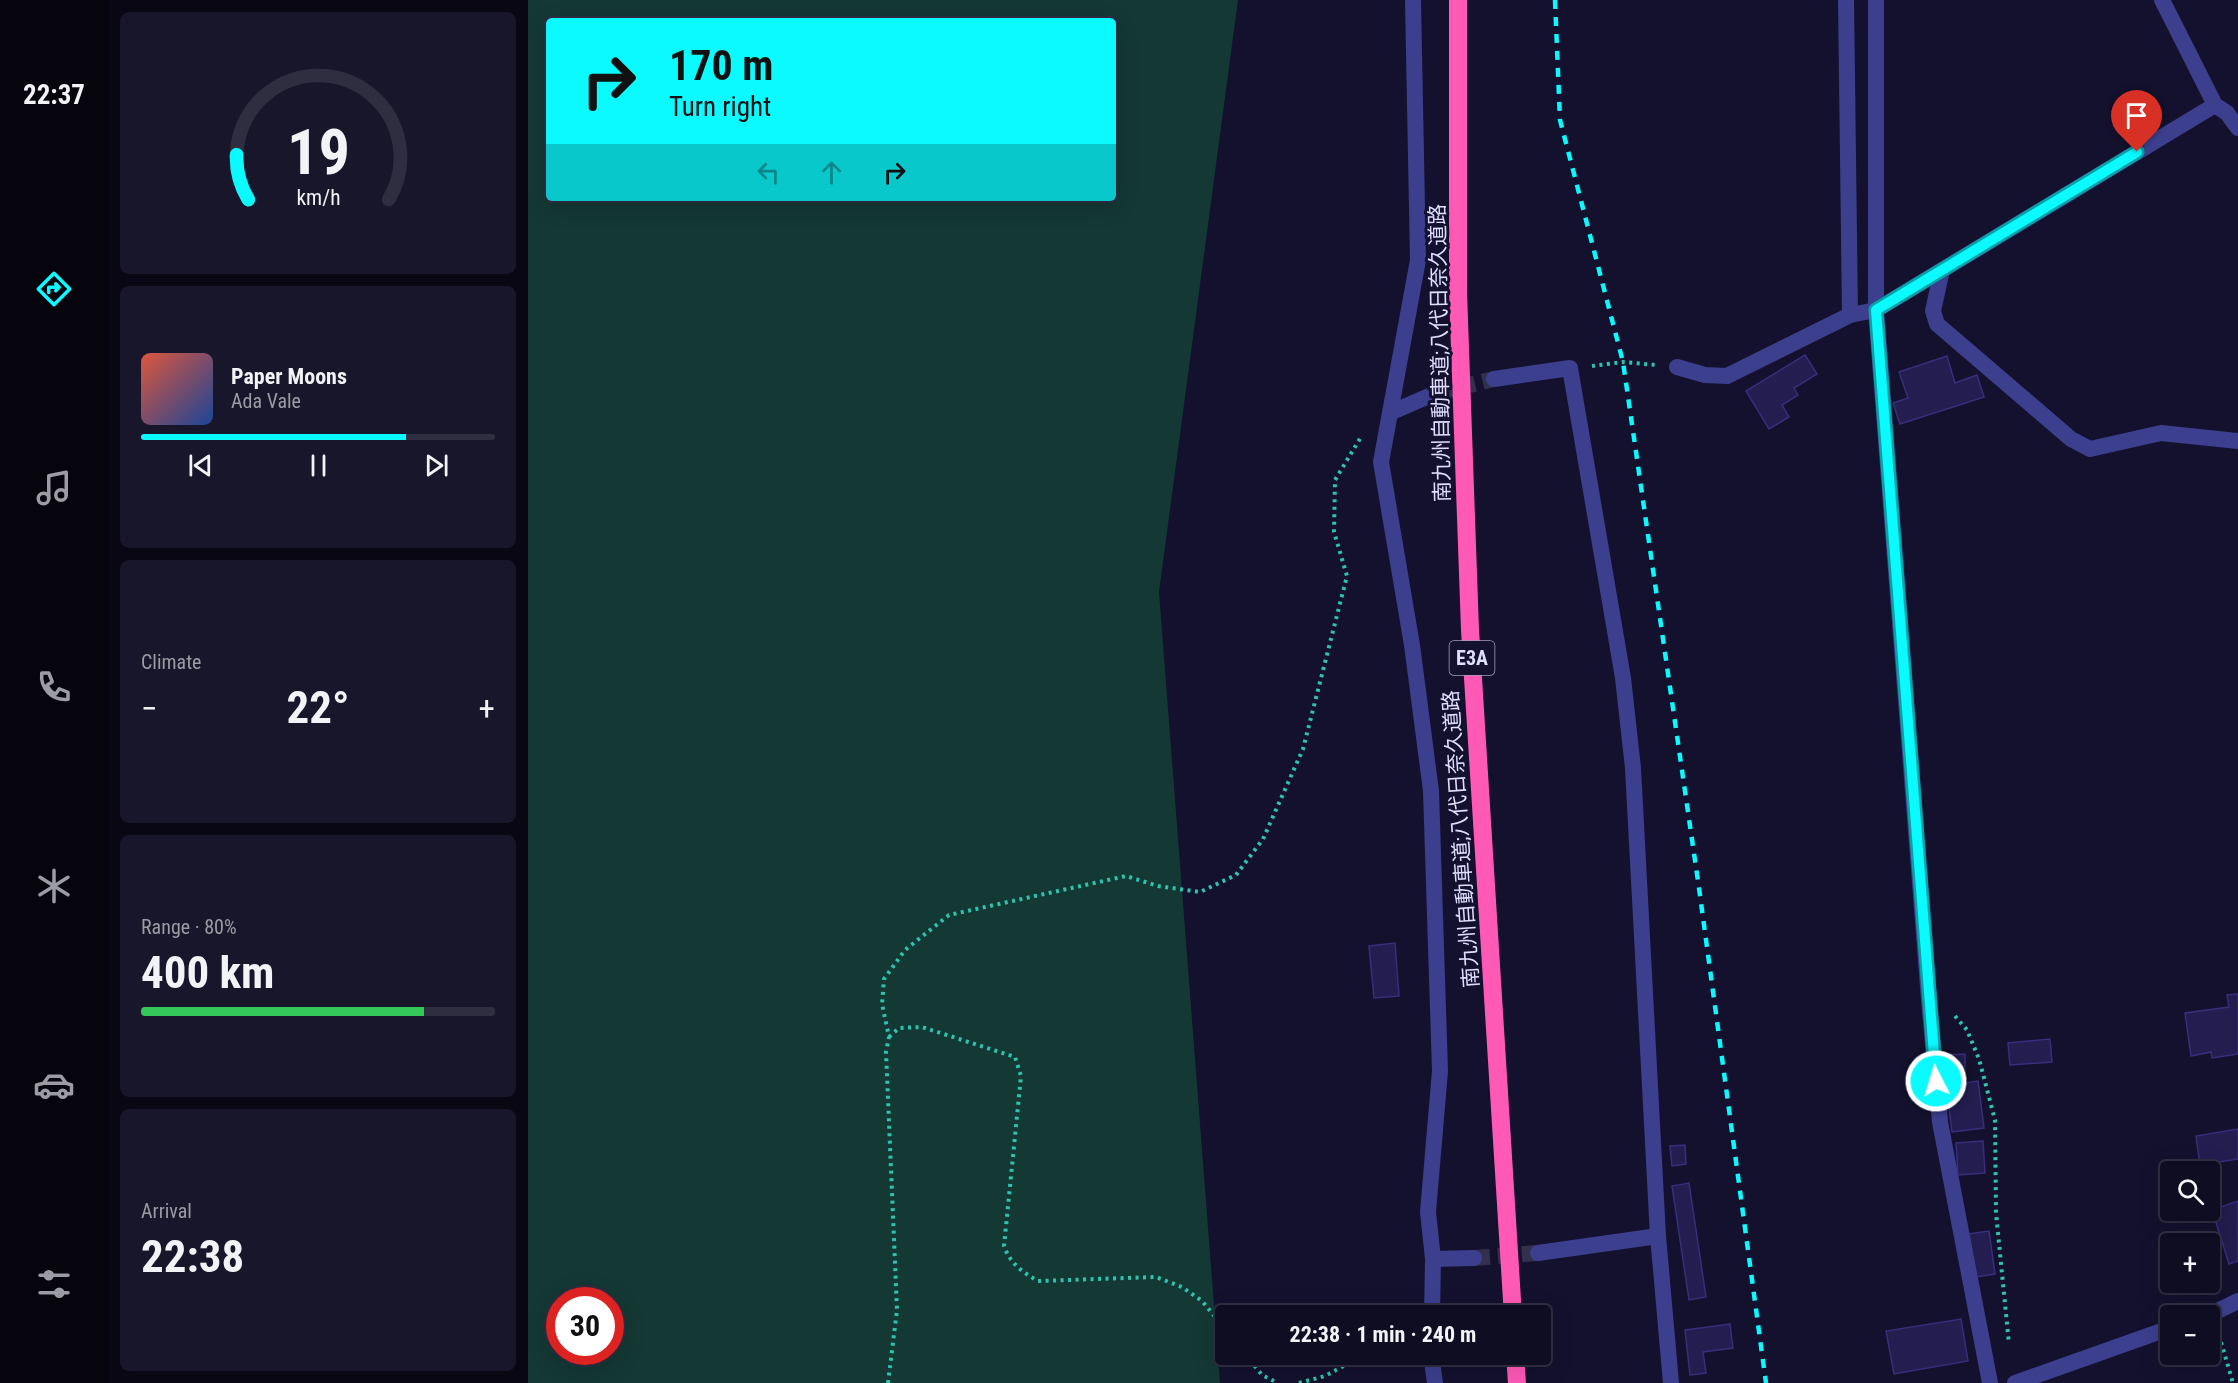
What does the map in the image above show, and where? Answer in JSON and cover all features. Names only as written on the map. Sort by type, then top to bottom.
[{"type":"highway","name":"南九州自動車道;八代日奈久道路","points":[[1458,0],[1458,292],[1470,630],[1511,1305]]},
{"type":"highway","points":[[1516,1365],[1517,1383]]},
{"type":"street","points":[[1413,0],[1418,260],[1399,357],[1392,412],[1381,462],[1412,645],[1431,791],[1440,1071],[1428,1212],[1433,1259],[1432,1305]]},
{"type":"street","points":[[1846,0],[1850,315]]},
{"type":"street","points":[[1876,0],[1876,310],[1929,1000],[1940,1122],[1990,1383]]},
{"type":"street","points":[[2162,0],[2215,105],[2228,113],[2238,128]]},
{"type":"street","points":[[1677,367],[1705,375],[1727,376],[1850,315],[1876,310],[2215,105]]},
{"type":"street","points":[[1942,270],[1933,311],[1937,324],[2071,439],[2090,449],[2161,433],[2238,441]]},
{"type":"street","points":[[1494,379],[1570,368],[1623,678],[1633,768],[1658,1236],[1671,1383]]},
{"type":"street","points":[[1392,412],[1436,393]]},
{"type":"street","points":[[1538,1253],[1658,1236]]},
{"type":"street","points":[[1433,1259],[1474,1258]]},
{"type":"street","points":[[2220,1309],[2238,1301]]},
{"type":"street","points":[[2015,1383],[2160,1332]]},
{"type":"street","points":[[1432,1365],[1436,1383]]},
{"type":"path","points":[[1570,368],[1623,362],[1677,367]]},
{"type":"path","points":[[888,1383],[897,1310],[886,1052],[889,1037],[882,1004],[884,980],[905,950],[949,915],[1126,876],[1158,885],[1200,892],[1236,875],[1263,839],[1303,749],[1347,576],[1334,532],[1335,480],[1359,439],[1392,412]]},
{"type":"path","points":[[1929,1000],[1947,1009],[1967,1030],[1979,1059],[1995,1120],[1996,1213],[2009,1349]]},
{"type":"path","points":[[889,1037],[899,1028],[922,1027],[1015,1057],[1021,1076],[1004,1246],[1009,1259],[1026,1274],[1038,1281],[1156,1276],[1182,1287],[1202,1301],[1215,1317]]},
{"type":"path","points":[[2220,1344],[2233,1383]]},
{"type":"path","points":[[1254,1365],[1262,1375],[1278,1383]]},
{"type":"path","points":[[1299,1383],[1325,1376],[1346,1365]]},
{"type":"green space","points":[[528,0],[1238,0],[1159,592],[1215,1318],[1215,1365],[1219,1365],[1220,1383],[528,1383]]},
{"type":"building","points":[[1805,355],[1817,374],[1794,388],[1798,395],[1782,405],[1789,417],[1769,429],[1746,391]]},
{"type":"building","points":[[1947,356],[1955,383],[1977,375],[1984,397],[1900,424],[1893,403],[1908,398],[1899,372]]},
{"type":"building","points":[[1395,943],[1399,996],[1374,998],[1369,946]]},
{"type":"building","points":[[2238,994],[2238,1054],[2212,1058],[2211,1052],[2191,1056],[2185,1013],[2229,1007],[2227,995]]},
{"type":"building","points":[[2050,1039],[2052,1062],[2010,1065],[2008,1043]]},
{"type":"building","points":[[1965,1054],[1965,1069],[1945,1071],[1943,1055]]},
{"type":"building","points":[[1978,1081],[1984,1128],[1952,1132],[1946,1086]]},
{"type":"building","points":[[2238,1129],[2238,1159],[2220,1162],[2199,1161],[2196,1136]]},
{"type":"building","points":[[1983,1141],[1985,1173],[1958,1175],[1956,1143]]},
{"type":"building","points":[[1685,1145],[1686,1164],[1672,1166],[1670,1146]]},
{"type":"building","points":[[1689,1183],[1706,1297],[1689,1300],[1672,1186]]},
{"type":"building","points":[[2238,1201],[2238,1261],[2229,1264],[2215,1221],[2220,1221],[2220,1207]]},
{"type":"building","points":[[1989,1231],[1995,1274],[1976,1277],[1969,1234]]},
{"type":"building","points":[[1961,1319],[1968,1361],[1894,1374],[1886,1331]]},
{"type":"building","points":[[1730,1324],[1733,1348],[1703,1352],[1706,1373],[1690,1375],[1685,1330]]},
{"type":"tunnel","points":[[1436,393],[1494,379]]},
{"type":"tunnel","points":[[1474,1258],[1538,1253]]},
{"type":"railway","points":[[1555,0],[1560,120],[1623,362],[1699,888],[1766,1383]]},
{"type":"route","points":[[1936,1081],[1876,310],[2137,152]]}]
